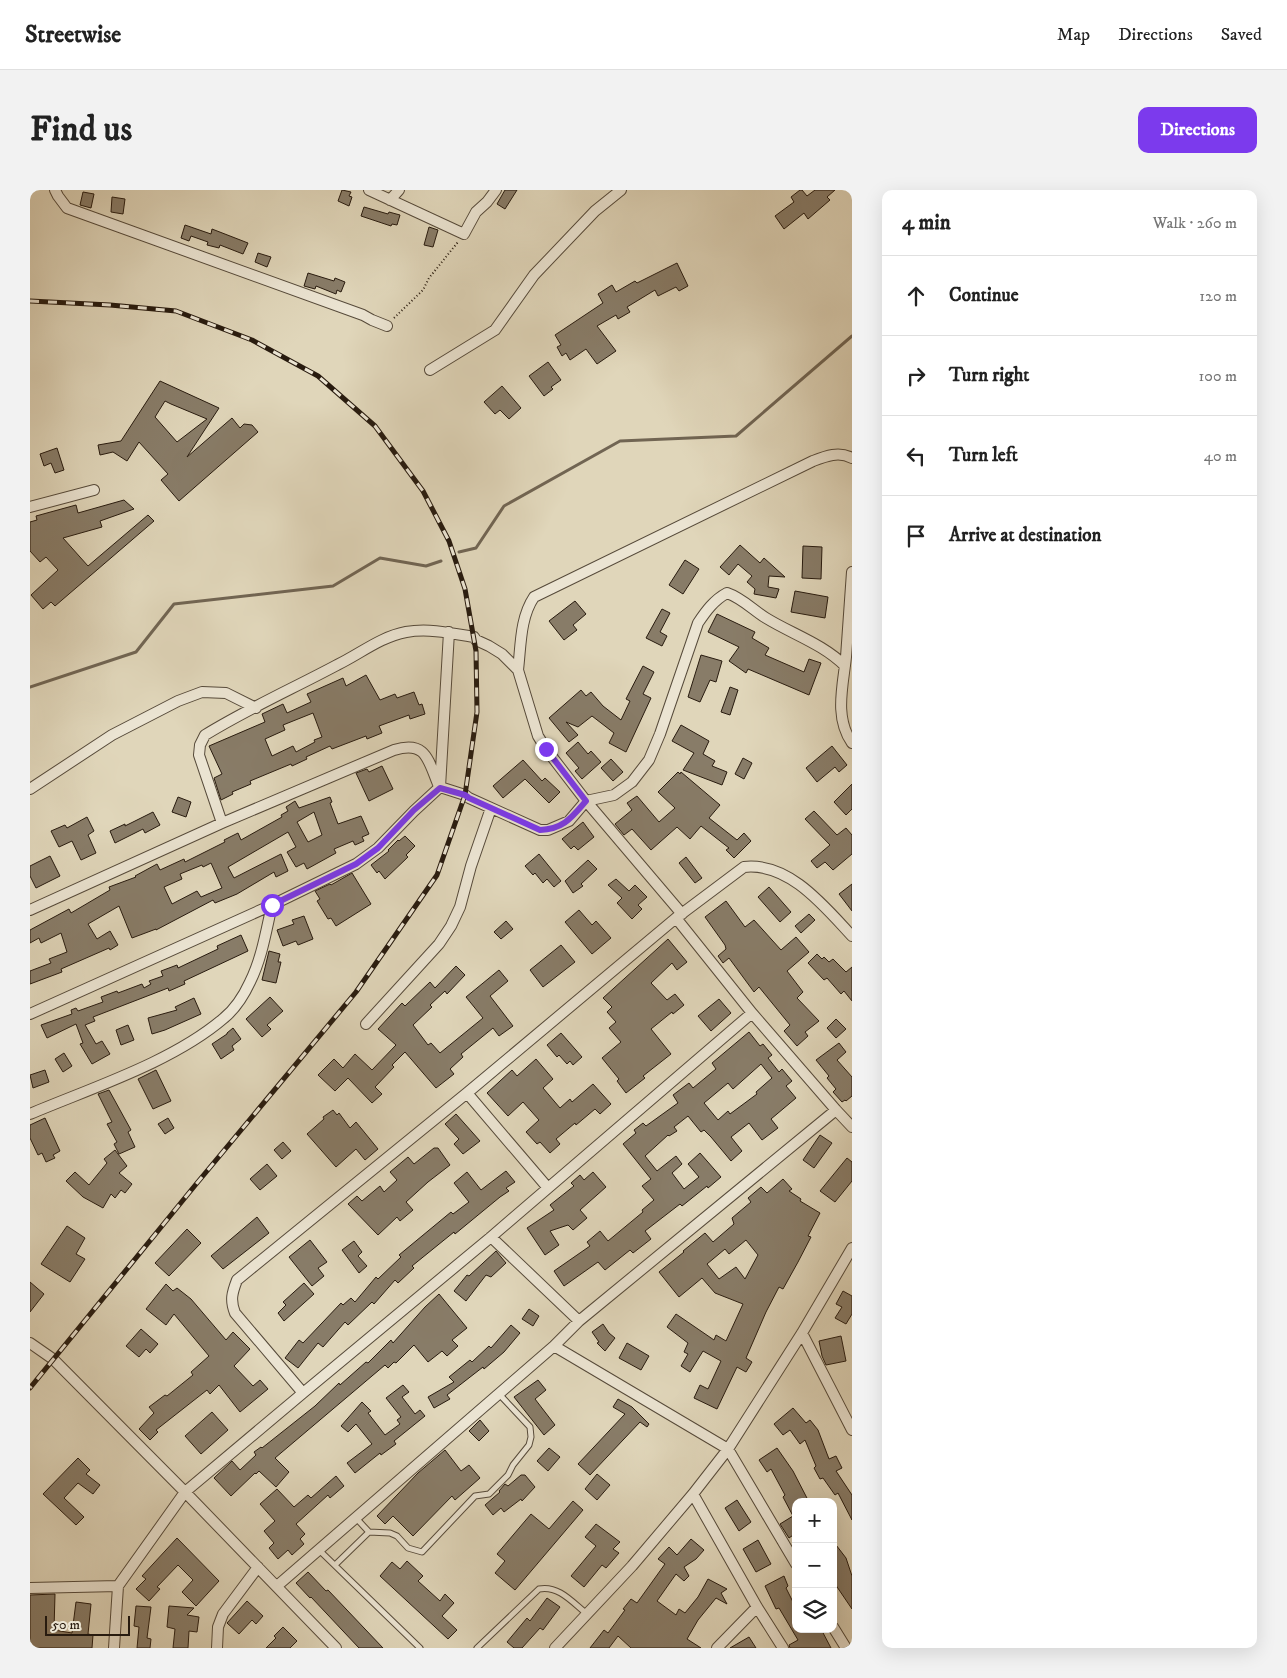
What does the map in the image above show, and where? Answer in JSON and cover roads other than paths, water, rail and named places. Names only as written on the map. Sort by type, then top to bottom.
[{"type":"street","points":[[55,190],[67,208],[363,315],[387,326]]},
{"type":"street","points":[[369,190],[464,234],[476,212],[496,190]]},
{"type":"street","points":[[390,200],[398,190]]},
{"type":"street","points":[[430,370],[495,330],[534,275],[595,211],[621,190]]},
{"type":"street","points":[[852,458],[838,454],[813,461],[534,597],[527,606],[523,620],[518,670],[538,736],[550,754],[679,916],[752,1013],[852,1127]]},
{"type":"street","points":[[30,507],[94,490]]},
{"type":"street","points":[[852,572],[845,666],[840,704],[844,726],[852,743]]},
{"type":"street","points":[[440,788],[465,795],[532,828],[540,830],[548,830],[569,821],[586,801],[614,796],[632,782],[648,760],[660,734],[698,623],[719,597],[727,594],[735,596],[767,618],[834,655],[845,666]]},
{"type":"street","points":[[222,823],[199,754],[200,745],[206,736],[342,663],[382,639],[405,632],[425,630],[474,637],[476,640],[502,654],[518,670]]},
{"type":"street","points":[[30,1014],[272,905],[356,864],[378,848],[414,810],[440,788],[449,632]]},
{"type":"street","points":[[30,789],[112,735],[178,701],[202,692],[226,693],[256,708]]},
{"type":"street","points":[[30,910],[222,823],[405,746],[416,748],[425,753],[440,788]]},
{"type":"street","points":[[366,1024],[439,944],[451,926],[460,907],[471,866],[491,808]]},
{"type":"street","points":[[303,1393],[235,1313],[231,1302],[232,1292],[237,1280],[467,1093],[679,916],[744,867],[757,866],[770,869],[787,877],[820,902],[852,936]]},
{"type":"street","points":[[30,1114],[142,1067],[204,1034],[225,1017],[239,1001],[250,982],[259,960],[272,905]]},
{"type":"street","points":[[114,1648],[118,1586],[186,1492],[491,1237],[752,1013]]},
{"type":"street","points":[[467,1093],[548,1188]]},
{"type":"street","points":[[277,1586],[554,1346],[579,1321],[836,1110]]},
{"type":"street","points":[[491,1237],[579,1321]]},
{"type":"street","points":[[555,1648],[632,1566],[728,1449],[802,1333],[852,1248]]},
{"type":"street","points":[[802,1333],[852,1430]]},
{"type":"street","points":[[30,1343],[53,1359],[186,1492],[336,1648]]},
{"type":"street","points":[[554,1346],[728,1449],[792,1557]]},
{"type":"street","points":[[693,1494],[757,1607],[783,1648]]},
{"type":"street","points":[[216,1648],[218,1627],[223,1614],[258,1567]]},
{"type":"street","points":[[30,1588],[118,1586]]},
{"type":"street","points":[[717,1648],[757,1607]]},
{"type":"street","points":[[837,1633],[846,1648]]},
{"type":"lane","points":[[356,1518],[369,1532],[390,1533],[397,1536],[408,1548],[422,1552],[474,1496],[489,1494],[508,1475],[518,1456],[529,1445],[531,1438],[530,1428],[499,1394]]},
{"type":"lane","points":[[334,1565],[369,1532]]},
{"type":"lane","points":[[319,1550],[420,1648]]},
{"type":"lane","points":[[477,1648],[539,1589],[548,1588],[559,1591],[587,1614]]},
{"type":"waterway","points":[[459,552],[476,548],[504,506],[620,441],[736,436],[852,336]]},
{"type":"waterway","points":[[30,687],[136,652],[174,604],[333,586],[380,558],[426,566],[441,561]]},
{"type":"railway","points":[[30,301],[176,311],[252,340],[318,376],[375,426],[423,491],[449,541],[465,589],[476,651],[477,712],[465,795],[437,875],[356,992],[30,1388]]}]
